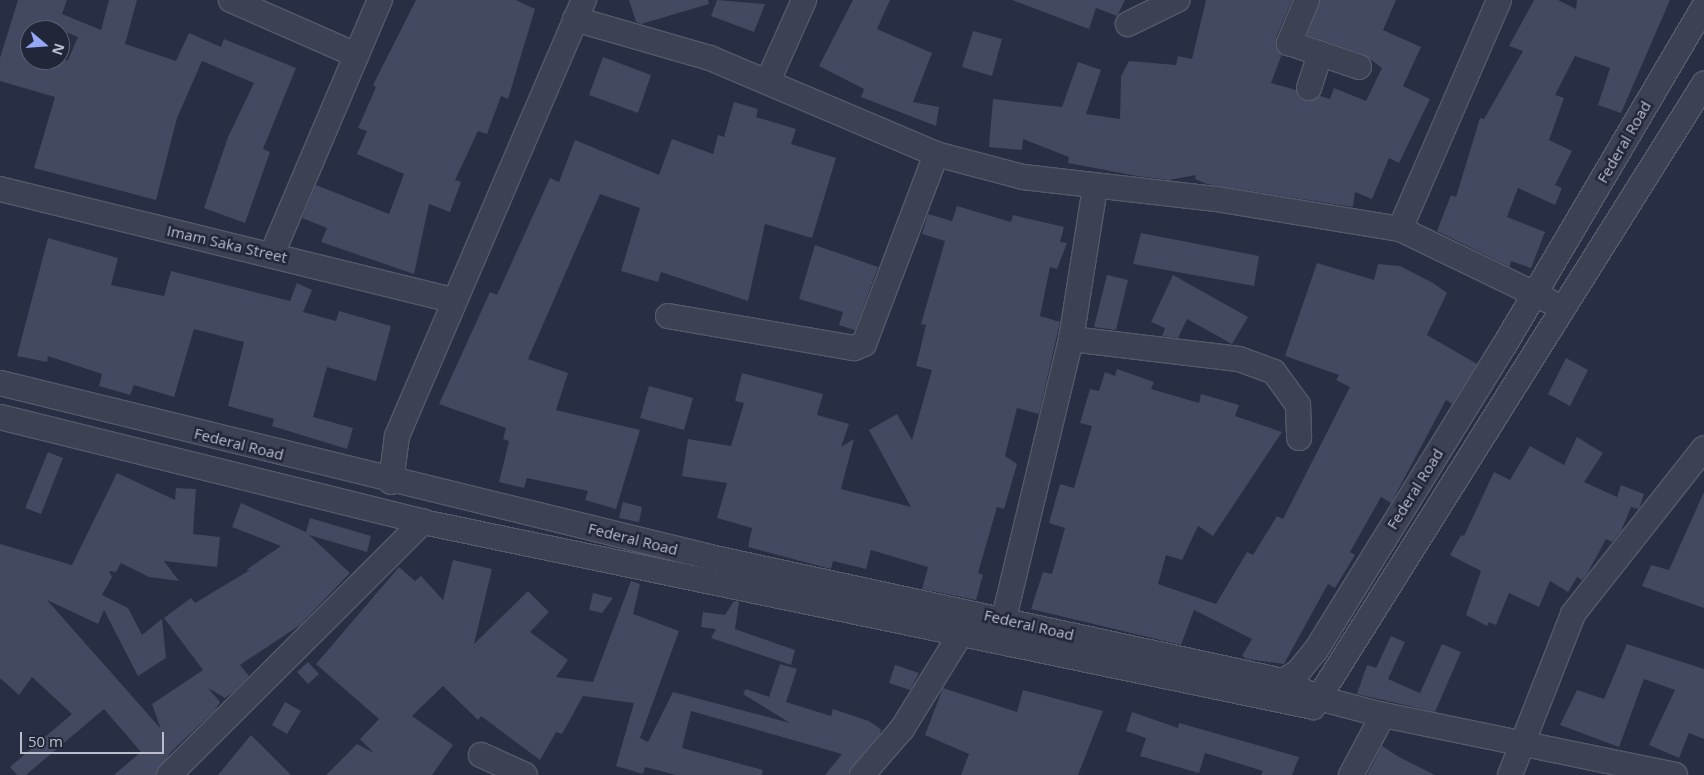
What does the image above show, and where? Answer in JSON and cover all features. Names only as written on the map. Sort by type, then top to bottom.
[{"type":"street","points":[[231,0],[356,55]]},
{"type":"street","points":[[272,254],[380,0]]},
{"type":"street","points":[[768,80],[804,0]]},
{"type":"street","points":[[1128,24],[1177,0]]},
{"type":"street","points":[[1306,0],[1289,43],[1359,67]]},
{"type":"street","points":[[1400,229],[1499,0]]},
{"type":"street","name":"Federal Road","points":[[0,383],[391,482],[710,557],[1004,618],[1181,662],[1283,681],[1298,672],[1316,650],[1535,294],[1704,7]]},
{"type":"street","points":[[391,482],[397,436],[453,300],[579,9],[768,80],[936,154],[1023,177],[1095,188],[1217,200],[1400,229],[1564,309]]},
{"type":"street","points":[[1309,88],[1320,54]]},
{"type":"street","name":"Federal Road","points":[[0,417],[423,522],[1294,706],[1313,707],[1704,84]]},
{"type":"street","points":[[668,316],[854,348],[864,344],[936,154]]},
{"type":"street","points":[[1004,618],[1071,339],[1095,188]]},
{"type":"street","name":"Imam Saka Street","points":[[0,189],[272,254],[453,300]]},
{"type":"street","points":[[1071,339],[1239,359],[1274,372],[1298,406],[1299,438]]},
{"type":"street","points":[[1510,775],[1573,614],[1704,448]]},
{"type":"street","points":[[169,775],[423,522]]},
{"type":"street","points":[[862,775],[902,729],[960,635]]},
{"type":"street","points":[[1283,681],[1318,698],[1384,715],[1521,746],[1676,775]]},
{"type":"street","points":[[1351,775],[1384,715]]},
{"type":"street","points":[[482,755],[525,775]]},
{"type":"building","points":[[18,0],[67,0],[62,14],[101,30],[109,0],[137,0],[125,44],[176,61],[189,33],[221,47],[224,39],[296,68],[263,149],[270,152],[245,223],[204,208],[228,137],[254,83],[202,61],[177,118],[156,200],[34,168],[55,97],[0,81],[0,58]]},
{"type":"building","points":[[416,0],[516,0],[535,9],[508,99],[501,96],[487,134],[478,131],[455,180],[461,182],[450,212],[429,204],[414,274],[321,242],[327,228],[302,218],[316,185],[389,214],[404,174],[357,154],[367,131],[358,128],[376,87],[373,85]]},
{"type":"building","points":[[629,0],[708,0],[709,4],[641,24],[636,22]]},
{"type":"building","points":[[717,0],[765,4],[754,32],[711,16]]},
{"type":"building","points":[[853,0],[890,0],[877,29],[932,53],[913,102],[939,107],[936,126],[861,97],[864,89],[819,66]]},
{"type":"building","points":[[1012,0],[1125,0],[1117,16],[1096,8],[1089,29]]},
{"type":"building","points":[[1206,0],[1292,0],[1276,38],[1282,54],[1271,83],[1296,90],[1299,98],[1311,101],[1320,96],[1330,99],[1334,88],[1366,101],[1382,68],[1363,54],[1307,35],[1320,0],[1396,0],[1383,30],[1421,47],[1403,86],[1430,99],[1399,163],[1389,158],[1372,199],[1355,192],[1353,207],[1207,184],[1195,179],[1196,175],[1169,180],[1137,176],[1068,163],[1069,157],[1023,139],[1022,150],[989,147],[993,99],[1062,107],[1078,62],[1101,70],[1086,114],[1120,119],[1121,76],[1129,61],[1176,65],[1178,56],[1192,59]]},
{"type":"building","points":[[1534,0],[1558,0],[1576,9],[1577,0],[1670,0],[1621,113],[1598,105],[1610,68],[1575,56],[1555,95],[1564,98],[1549,140],[1572,151],[1555,185],[1562,188],[1555,205],[1518,188],[1507,217],[1545,232],[1531,268],[1511,261],[1510,267],[1437,231],[1451,195],[1456,197],[1480,118],[1484,119],[1523,51],[1509,46]]},
{"type":"building","points":[[973,31],[1002,39],[992,76],[962,67]]},
{"type":"building","points":[[603,57],[651,75],[638,113],[589,95]]},
{"type":"building","points":[[734,102],[758,109],[756,117],[796,129],[791,144],[836,158],[812,238],[765,224],[748,301],[661,272],[658,282],[621,271],[640,208],[600,194],[528,359],[568,373],[556,410],[640,430],[616,509],[585,500],[588,491],[527,478],[524,488],[499,482],[509,441],[503,439],[506,428],[439,404],[490,292],[497,295],[550,178],[559,182],[575,140],[659,175],[672,139],[713,154],[718,135],[724,137]]},
{"type":"building","points":[[957,206],[1011,222],[1013,215],[1064,227],[1060,242],[1067,243],[1057,269],[1050,267],[1040,316],[1060,322],[1039,414],[1017,408],[1005,456],[1017,464],[1004,509],[997,507],[978,573],[983,575],[976,600],[922,589],[928,567],[871,550],[866,569],[833,561],[831,569],[748,547],[752,528],[717,518],[727,483],[682,476],[688,439],[731,446],[744,403],[735,401],[742,373],[823,394],[817,415],[849,424],[841,447],[854,439],[841,489],[911,507],[869,430],[897,414],[912,440],[932,370],[916,366],[926,325],[921,324],[945,241],[922,234],[928,214],[952,221]]},
{"type":"building","points":[[1141,233],[1259,256],[1254,286],[1133,264]]},
{"type":"building","points":[[48,238],[118,258],[111,285],[164,296],[171,271],[290,301],[297,283],[312,290],[303,312],[336,321],[339,311],[391,326],[376,381],[327,367],[313,417],[353,428],[347,449],[272,426],[274,419],[228,406],[244,342],[194,329],[174,397],[134,385],[130,395],[99,386],[102,374],[48,356],[47,362],[17,356]]},
{"type":"building","points":[[815,245],[878,267],[855,330],[839,325],[843,312],[799,299]]},
{"type":"building","points":[[1317,263],[1374,280],[1378,264],[1400,266],[1433,283],[1447,293],[1427,335],[1477,364],[1452,404],[1446,400],[1391,503],[1381,497],[1350,552],[1355,555],[1335,588],[1328,584],[1284,664],[1247,659],[1242,656],[1252,639],[1194,610],[1181,645],[1031,609],[1043,572],[1052,574],[1065,528],[1049,523],[1060,484],[1074,488],[1092,426],[1080,423],[1090,389],[1099,391],[1105,372],[1115,376],[1117,369],[1154,382],[1151,389],[1199,403],[1201,394],[1239,405],[1235,416],[1282,432],[1213,536],[1198,526],[1182,560],[1166,555],[1158,584],[1216,604],[1247,552],[1253,555],[1277,516],[1283,519],[1350,387],[1336,380],[1339,375],[1285,356]]},
{"type":"building","points":[[1107,275],[1128,280],[1116,330],[1094,327]]},
{"type":"building","points":[[1173,275],[1248,317],[1232,344],[1187,319],[1178,338],[1162,336],[1165,328],[1151,322]]},
{"type":"building","points":[[1566,358],[1588,370],[1570,406],[1548,394]]},
{"type":"building","points":[[649,386],[693,398],[684,430],[640,418]]},
{"type":"building","points":[[1577,437],[1603,453],[1584,482],[1617,497],[1621,485],[1644,494],[1639,509],[1631,507],[1621,531],[1612,542],[1606,539],[1587,574],[1582,580],[1577,577],[1568,592],[1550,581],[1539,607],[1509,593],[1496,625],[1489,622],[1487,626],[1466,615],[1481,571],[1450,555],[1461,535],[1464,536],[1494,472],[1510,480],[1530,446],[1564,465]]},
{"type":"building","points":[[48,452],[63,458],[41,514],[25,508]]},
{"type":"building","points":[[117,473],[175,500],[176,488],[196,489],[193,534],[220,537],[217,567],[164,561],[179,581],[149,577],[121,563],[116,572],[109,571],[112,577],[102,595],[128,608],[142,635],[162,619],[166,658],[138,676],[104,610],[98,624],[47,600],[161,729],[152,704],[203,670],[164,618],[191,598],[195,603],[250,570],[246,570],[281,546],[232,527],[241,503],[306,532],[310,518],[371,536],[367,552],[309,535],[350,573],[300,625],[240,665],[249,676],[234,691],[225,698],[208,688],[220,702],[215,710],[171,752],[156,775],[114,775],[141,752],[104,709],[26,775],[17,775],[10,767],[72,714],[32,677],[19,695],[0,678],[0,544],[72,565]]},
{"type":"building","points":[[1704,492],[1704,608],[1642,586],[1651,565],[1669,570]]},
{"type":"building","points":[[623,502],[642,507],[639,522],[619,518]]},
{"type":"building","points":[[453,560],[492,569],[474,644],[528,591],[549,612],[530,632],[568,660],[556,677],[593,682],[631,581],[640,584],[633,614],[679,631],[640,738],[648,742],[673,692],[790,723],[743,694],[746,689],[769,697],[780,664],[797,669],[786,702],[831,716],[833,709],[869,721],[881,729],[880,734],[848,775],[825,775],[842,754],[691,711],[682,748],[763,770],[762,775],[676,775],[645,767],[643,774],[616,766],[634,703],[583,696],[562,734],[556,732],[540,760],[481,716],[478,720],[443,686],[412,716],[453,745],[432,775],[326,775],[357,744],[374,753],[360,739],[379,719],[316,664],[399,567],[415,581],[421,576],[443,600]]},
{"type":"building","points":[[593,593],[613,598],[602,613],[589,610]]},
{"type":"building","points":[[734,601],[739,602],[735,629],[795,650],[791,665],[711,638],[716,629],[701,627],[703,612],[725,615]]},
{"type":"building","points":[[1391,636],[1405,642],[1388,679],[1420,693],[1442,644],[1461,652],[1435,712],[1357,694],[1367,665],[1376,668]]},
{"type":"building","points":[[1627,644],[1704,669],[1704,739],[1689,733],[1679,758],[1649,745],[1675,690],[1644,679],[1619,747],[1560,725],[1577,690],[1604,699]]},
{"type":"building","points":[[308,662],[319,674],[308,684],[297,672]]},
{"type":"building","points":[[895,665],[919,673],[910,690],[889,683]]},
{"type":"building","points":[[943,688],[1017,712],[1023,690],[1103,711],[1078,775],[961,775],[969,754],[925,735]]},
{"type":"building","points":[[285,702],[301,711],[287,734],[272,725]]},
{"type":"building","points":[[1132,712],[1178,728],[1179,723],[1299,757],[1292,775],[1261,775],[1263,771],[1205,753],[1199,773],[1140,756],[1146,738],[1126,731]]},
{"type":"building","points":[[251,735],[291,775],[218,775]]},
{"type":"building","points":[[1382,746],[1399,757],[1435,775],[1367,775]]}]
